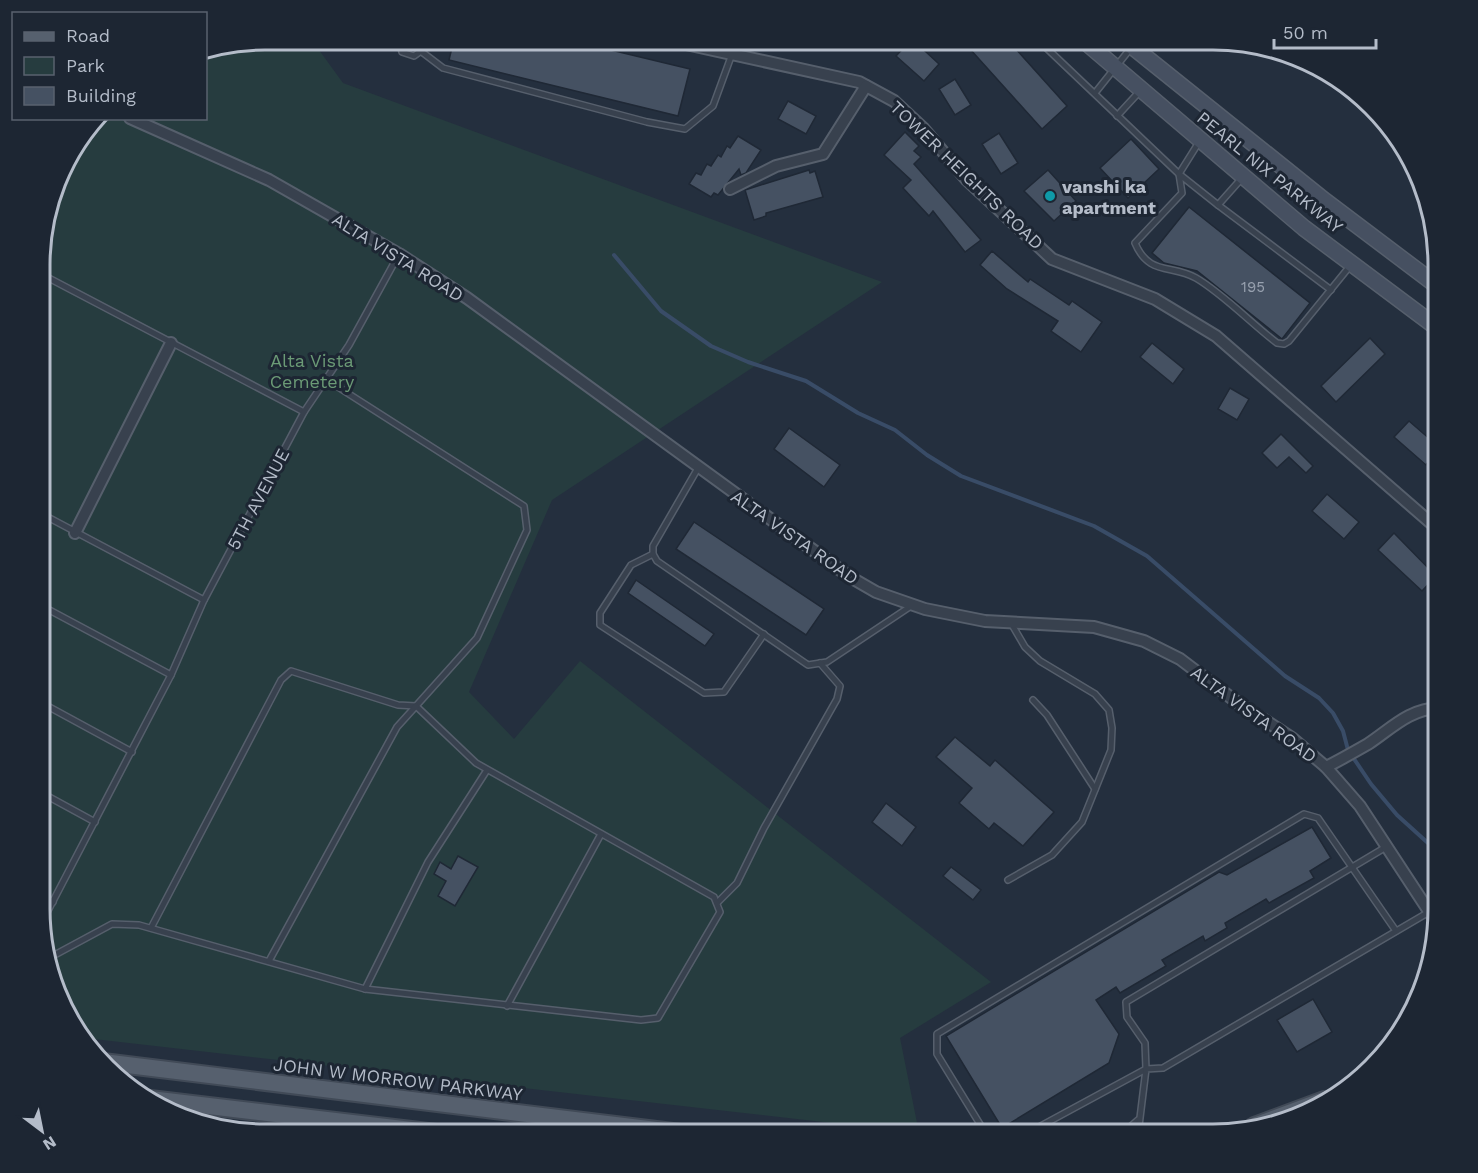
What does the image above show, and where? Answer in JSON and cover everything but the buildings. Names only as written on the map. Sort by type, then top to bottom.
[{"type":"main road","name":"PEARL NIX PARKWAY","points":[[1094,50],[1243,176],[1352,264],[1428,321]]},
{"type":"main road","name":"PEARL NIX PARKWAY","points":[[1141,50],[1324,201],[1428,278]]},
{"type":"main road","name":"JOHN W MORROW PARKWAY","points":[[115,1063],[608,1124]]},
{"type":"main road","points":[[170,1101],[361,1124]]},
{"type":"street","name":"TOWER HEIGHTS ROAD","points":[[714,50],[860,82],[894,101],[923,128],[966,179],[1052,258],[1155,299],[1216,336],[1428,520]]},
{"type":"street","points":[[730,189],[776,165],[823,154],[867,86]]},
{"type":"street","name":"ALTA VISTA ROAD","points":[[135,120],[269,180],[399,254],[467,298],[698,468],[850,577],[876,592],[912,605],[985,621],[1094,627],[1144,641],[1179,659],[1234,700],[1292,738],[1326,768],[1360,806],[1428,908]]},
{"type":"street","points":[[75,533],[171,343]]},
{"type":"street","points":[[1326,768],[1369,743],[1408,714],[1428,708]]},
{"type":"lane","points":[[402,50],[414,56],[422,52],[443,68],[647,122],[685,129],[713,106],[732,54]]},
{"type":"lane","points":[[1048,50],[1179,174],[1331,290]]},
{"type":"lane","points":[[1095,93],[1115,70],[1126,50]]},
{"type":"lane","points":[[1117,116],[1140,91]]},
{"type":"lane","points":[[1200,141],[1179,174],[1182,193],[1135,243],[1141,256],[1162,270],[1195,277],[1276,343],[1284,344],[1289,341],[1352,264]]},
{"type":"lane","points":[[1218,205],[1243,176]]},
{"type":"lane","name":"5TH AVENUE","points":[[50,908],[171,675],[204,600],[304,412],[349,345],[399,254]]},
{"type":"lane","points":[[50,279],[304,412]]},
{"type":"lane","points":[[269,961],[398,727],[477,638],[527,530],[524,506],[327,380]]},
{"type":"lane","points":[[698,468],[653,546],[652,554],[657,561],[808,664],[827,662],[912,605]]},
{"type":"lane","points":[[50,519],[204,600]]},
{"type":"lane","points":[[652,554],[631,565],[600,613],[600,625],[704,693],[724,692],[764,634]]},
{"type":"lane","points":[[50,610],[171,675]]},
{"type":"lane","points":[[1008,880],[1052,855],[1082,822],[1111,750],[1112,728],[1109,710],[1095,694],[1040,661],[1025,647],[1010,622]]},
{"type":"lane","points":[[717,903],[737,882],[764,828],[837,699],[840,686],[820,663]]},
{"type":"lane","points":[[55,955],[112,924],[151,928],[365,989],[641,1020],[657,1018],[720,912],[714,897],[476,763],[416,706],[398,705],[291,671],[281,680],[151,928]]},
{"type":"lane","points":[[1033,700],[1047,715],[1095,789]]},
{"type":"lane","points":[[50,707],[132,752]]},
{"type":"lane","points":[[365,989],[428,862],[488,770]]},
{"type":"lane","points":[[50,797],[95,822]]},
{"type":"lane","points":[[980,1124],[937,1054],[937,1034],[1304,814],[1318,818],[1396,931]]},
{"type":"lane","points":[[507,1006],[601,834]]},
{"type":"lane","points":[[1138,1124],[1146,1069],[1145,1043],[1127,1017],[1126,1002],[1386,847]]},
{"type":"lane","points":[[1044,1124],[1146,1069],[1163,1068],[1396,931],[1428,920]]},
{"type":"lane","points":[[1133,1124],[1138,1120]]},
{"type":"green space","name":"Alta Vista Cemetery","points":[[250,50],[319,50],[343,83],[882,282],[552,500],[469,692],[514,739],[580,661],[991,982],[900,1038],[917,1124],[840,1124],[94,1039],[78,1016],[61,978],[50,923],[50,250],[57,209],[66,182],[78,157],[105,120],[207,120],[207,58]]},
{"type":"waterway","points":[[614,255],[661,311],[711,346],[748,362],[806,381],[858,413],[895,430],[927,455],[961,476],[1094,526],[1147,556],[1285,676],[1319,698],[1333,713],[1343,731],[1348,750],[1371,784],[1397,815],[1428,843]]},
{"type":"place","name":"vanshi ka apartment","points":[[1050,196]]}]
